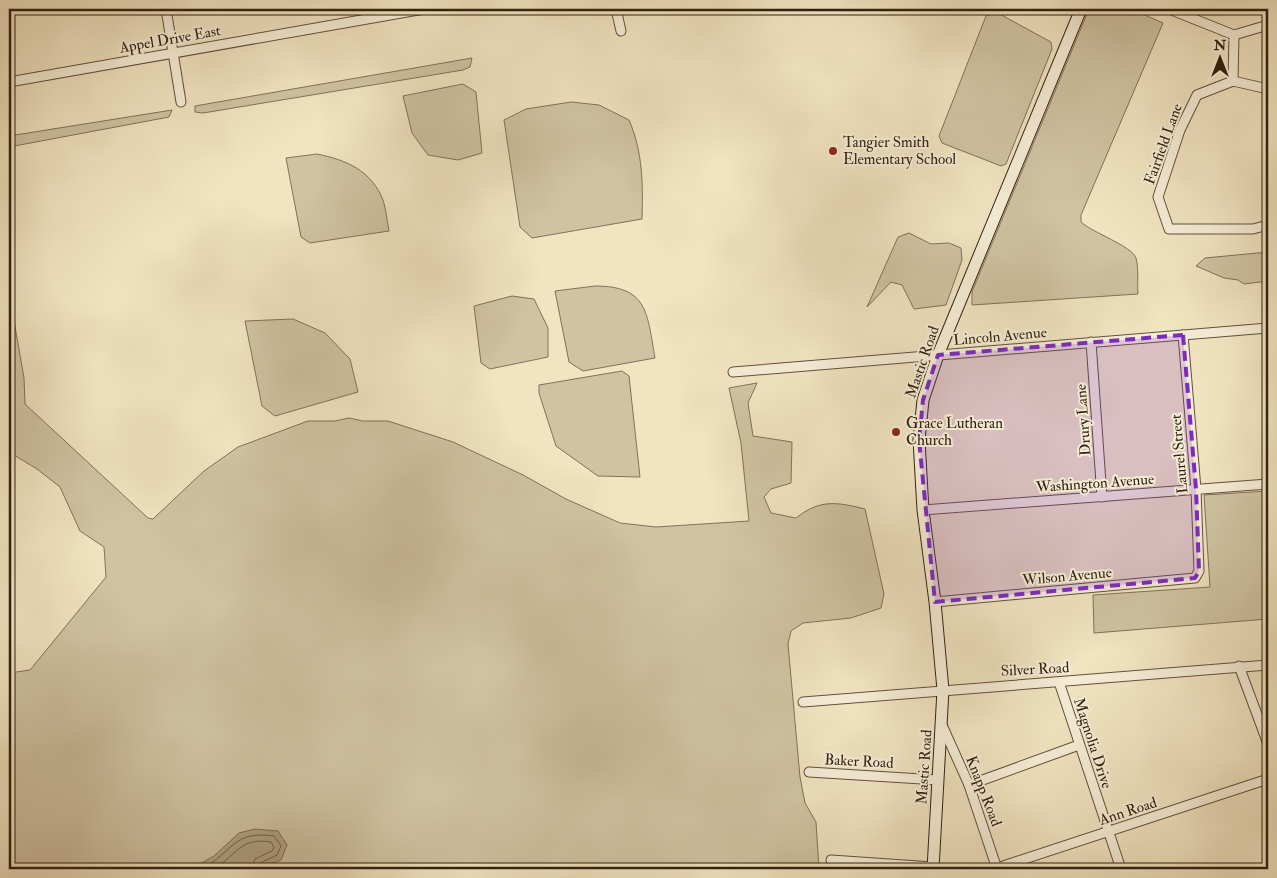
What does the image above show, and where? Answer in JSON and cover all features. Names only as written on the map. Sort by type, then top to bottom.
[{"type":"main road","name":"Mastic Road","points":[[933,868],[943,690],[919,458],[920,418],[923,400],[938,355],[1081,9]]},
{"type":"street","points":[[166,9],[181,102]]},
{"type":"street","name":"Appel Drive East","points":[[9,82],[424,9]]},
{"type":"street","points":[[616,9],[620,31]]},
{"type":"street","points":[[1169,9],[1234,35],[1268,25]]},
{"type":"street","points":[[1234,35],[1232,81],[1268,88]]},
{"type":"street","name":"Fairfield Lane","points":[[1232,81],[1197,95],[1180,130],[1158,197],[1169,229],[1253,230],[1268,225]]},
{"type":"street","name":"Lincoln Avenue","points":[[733,372],[1268,328]]},
{"type":"street","name":"Laurel Street","points":[[1183,335],[1196,489],[1199,571]]},
{"type":"street","name":"Drury Lane","points":[[1091,342],[1102,497]]},
{"type":"street","name":"Washington Avenue","points":[[923,510],[1268,484]]},
{"type":"street","name":"Wilson Avenue","points":[[935,602],[1195,578],[1199,571]]},
{"type":"street","name":"Silver Road","points":[[803,702],[1268,664]]},
{"type":"street","points":[[1240,666],[1268,744]]},
{"type":"street","name":"Magnolia Drive","points":[[1059,682],[1121,869]]},
{"type":"street","name":"Knapp Road","points":[[942,724],[969,785],[997,869]]},
{"type":"street","points":[[969,785],[1079,745]]},
{"type":"street","name":"Baker Road","points":[[809,772],[938,780]]},
{"type":"street","name":"Ann Road","points":[[997,869],[1268,779]]},
{"type":"street","points":[[830,860],[933,868]]},
{"type":"highlighted area","points":[[1183,335],[1196,489],[1199,571],[1195,578],[935,602],[919,440],[923,400],[938,355]]},
{"type":"shaded area","points":[[1089,9],[1131,9],[1163,23],[1081,215],[1081,222],[1133,253],[1137,262],[1138,294],[972,305],[972,292]]},
{"type":"shaded area","points":[[996,12],[1051,42],[1052,49],[1006,164],[1001,166],[942,143],[939,136],[986,16]]},
{"type":"shaded area","points":[[472,58],[470,67],[463,70],[203,113],[195,112],[195,106]]},
{"type":"shaded area","points":[[463,84],[476,92],[482,153],[458,160],[428,155],[412,133],[403,96]]},
{"type":"shaded area","points":[[571,102],[599,105],[629,120],[640,156],[642,219],[532,238],[520,227],[504,120],[526,109]]},
{"type":"shaded area","points":[[172,110],[169,117],[9,147],[9,136]]},
{"type":"shaded area","points":[[317,154],[347,163],[372,181],[383,200],[389,231],[310,243],[301,237],[286,158]]},
{"type":"shaded area","points":[[909,233],[931,244],[949,243],[961,248],[962,260],[946,305],[914,309],[902,285],[891,282],[867,307],[898,237]]},
{"type":"shaded area","points":[[1268,252],[1268,281],[1244,284],[1238,280],[1224,278],[1196,266],[1205,258]]},
{"type":"shaded area","points":[[595,286],[612,287],[626,291],[642,305],[650,328],[655,358],[583,371],[569,362],[555,291]]},
{"type":"shaded area","points":[[9,292],[24,378],[25,404],[148,518],[153,519],[204,471],[238,447],[308,421],[335,421],[349,418],[363,421],[388,421],[453,442],[523,475],[566,499],[620,523],[656,527],[749,521],[741,443],[729,388],[757,383],[748,403],[753,436],[792,442],[791,483],[771,489],[764,497],[771,513],[796,518],[813,508],[829,504],[865,509],[884,594],[881,608],[851,618],[803,623],[791,631],[788,644],[800,777],[805,803],[816,822],[819,869],[9,869],[9,673],[30,670],[106,577],[104,547],[80,531],[60,487],[37,469],[9,452]]},
{"type":"shaded area","points":[[512,296],[534,299],[548,328],[548,357],[490,369],[481,363],[474,306]]},
{"type":"shaded area","points":[[293,319],[325,333],[350,359],[358,392],[275,416],[262,406],[245,321]]},
{"type":"shaded area","points":[[622,371],[629,376],[640,477],[598,476],[556,446],[539,393],[539,385]]},
{"type":"shaded area","points":[[1268,491],[1268,619],[1094,633],[1093,595],[1210,587],[1204,495]]},
{"type":"water","points":[[255,829],[278,831],[287,845],[281,860],[248,868],[191,869],[214,856],[239,833]]},
{"type":"place","name":"Tangier Smith Elementary School","points":[[833,151]]},
{"type":"place","name":"Grace Lutheran Church","points":[[896,432]]}]
